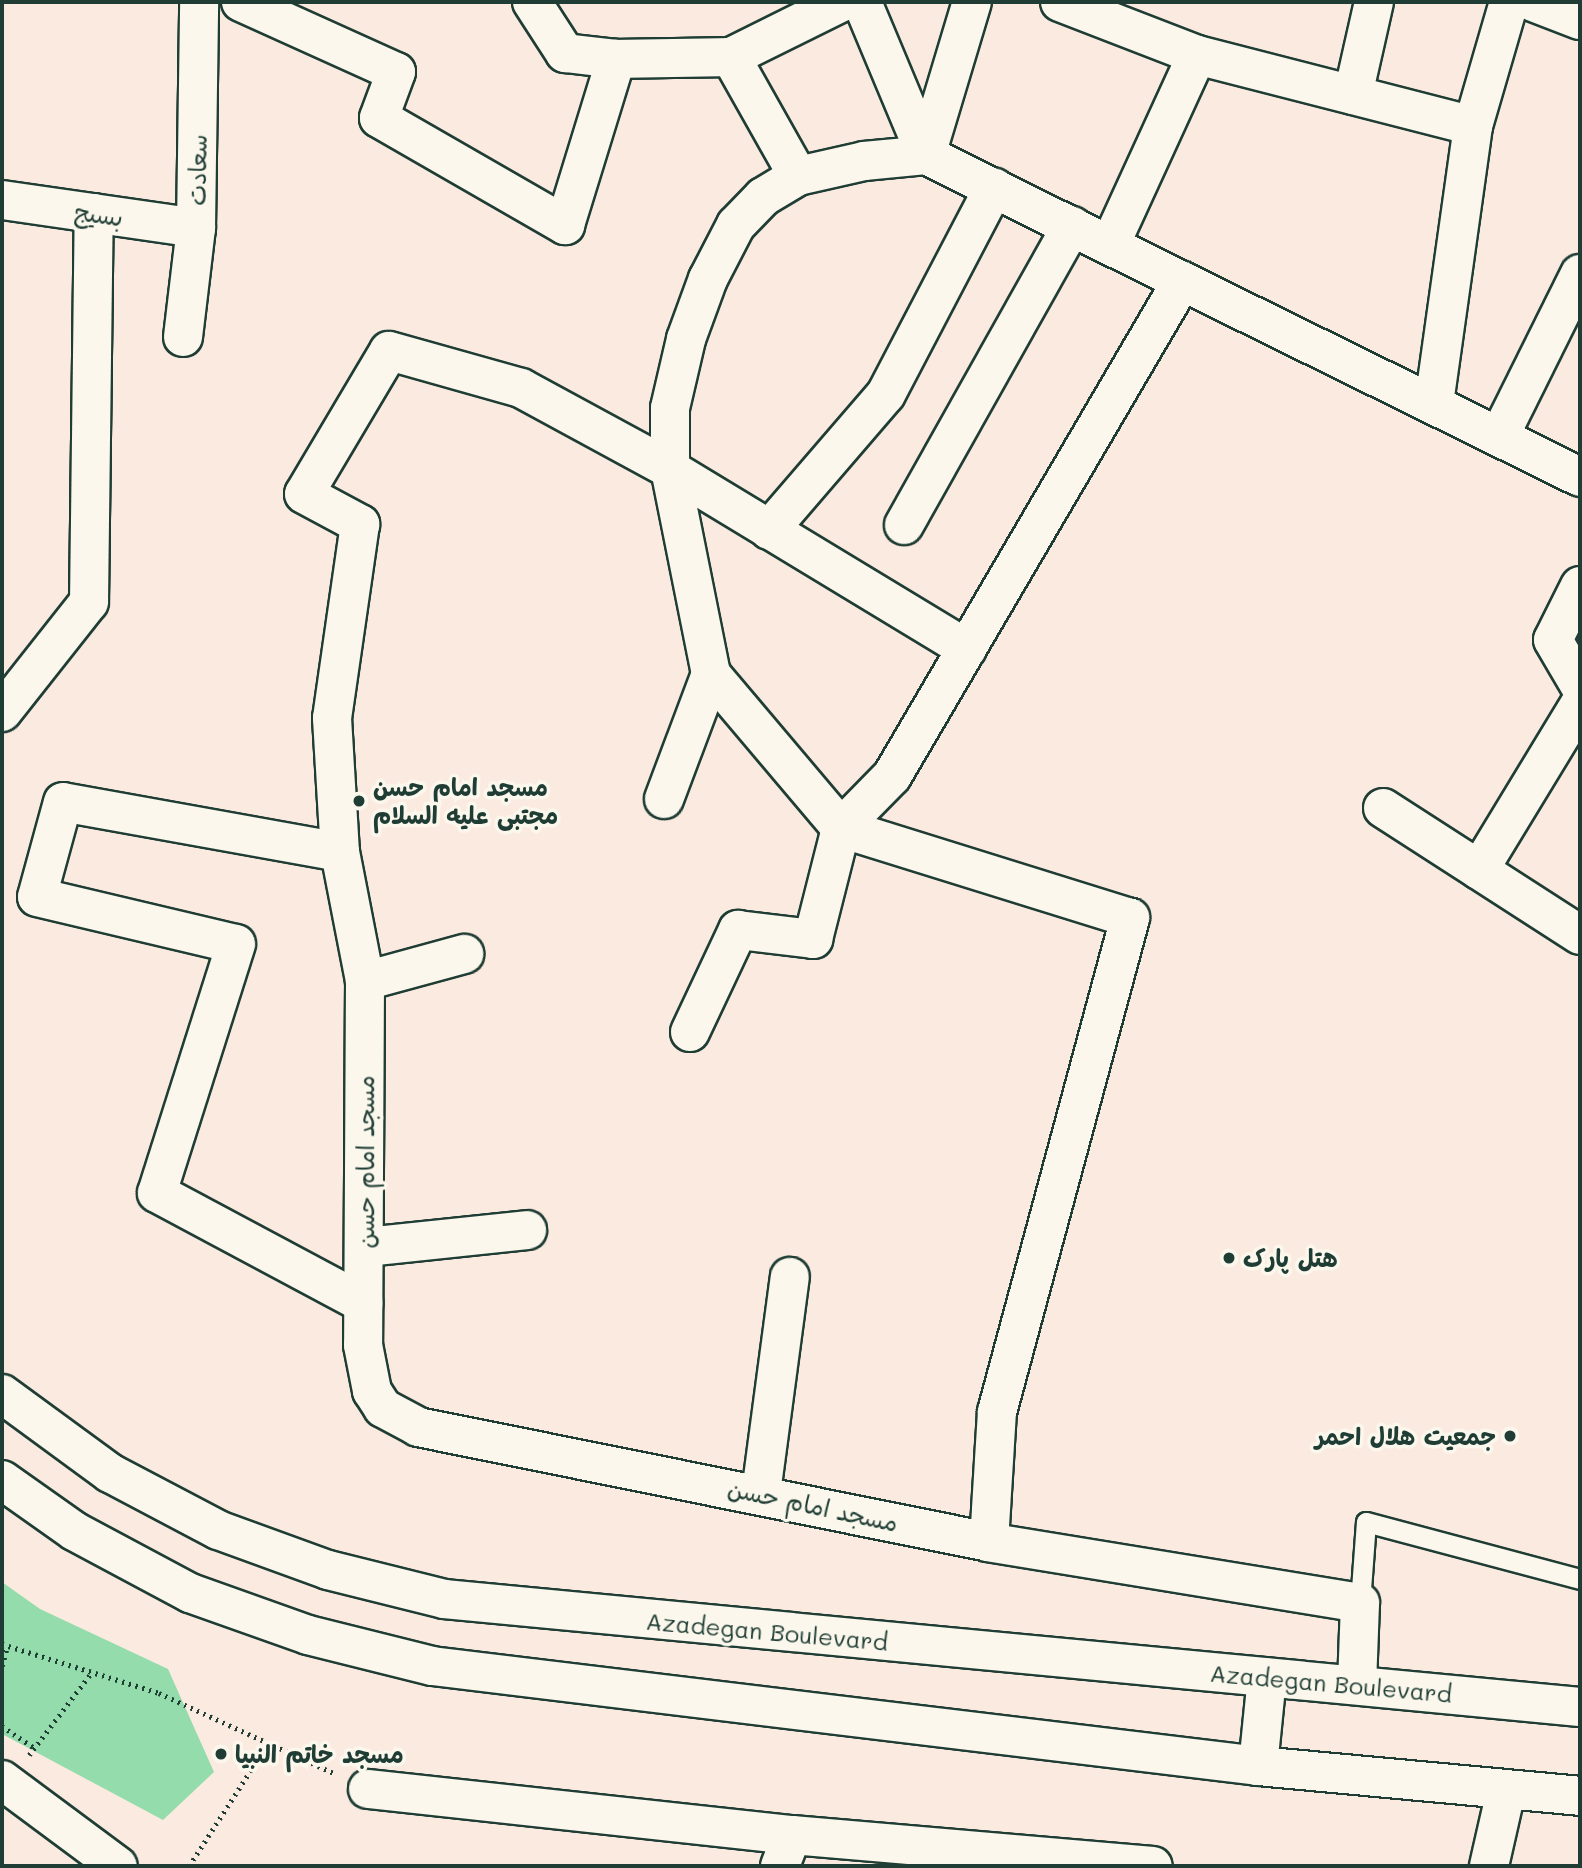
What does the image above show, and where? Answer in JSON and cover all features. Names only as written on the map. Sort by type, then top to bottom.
[{"type":"street","name":"سعادت","points":[[183,337],[196,228],[199,2]]},
{"type":"street","points":[[241,2],[396,72],[379,118],[565,225],[616,59]]},
{"type":"street","points":[[532,2],[565,53],[616,59],[731,57],[842,2]]},
{"type":"street","points":[[862,2],[926,155]]},
{"type":"street","points":[[926,155],[972,2]]},
{"type":"street","points":[[1060,2],[1197,55],[1473,126]]},
{"type":"street","points":[[1353,95],[1374,2]]},
{"type":"street","points":[[1434,404],[1473,126],[1509,2]]},
{"type":"street","points":[[1533,2],[1580,20]]},
{"type":"street","points":[[1110,244],[1197,55]]},
{"type":"street","points":[[731,57],[798,176]]},
{"type":"street","points":[[989,1542],[997,1412],[1129,918],[841,828],[711,674],[670,469],[670,408],[686,339],[708,279],[736,225],[763,197],[798,176],[864,160],[926,155],[1580,477]]},
{"type":"street","points":[[769,530],[886,394],[994,187]]},
{"type":"street","name":"بسیج","points":[[2,200],[196,228]]},
{"type":"street","points":[[2,712],[89,602],[94,214]]},
{"type":"street","points":[[904,525],[1072,226]]},
{"type":"street","points":[[1499,437],[1580,274]]},
{"type":"street","points":[[690,1032],[738,930],[813,939],[841,828],[892,776],[1182,281]]},
{"type":"street","name":"مسجد امام حسن","points":[[670,469],[521,388],[389,351],[304,494],[360,524],[332,718],[340,852],[365,981],[366,1247],[363,1345],[372,1391],[401,1421],[989,1542],[1360,1603]]},
{"type":"street","points":[[670,469],[967,649]]},
{"type":"street","points":[[1580,586],[1553,640],[1580,686]]},
{"type":"street","points":[[664,799],[711,674]]},
{"type":"street","points":[[1479,870],[1580,704]]},
{"type":"street","points":[[340,852],[64,803],[37,897],[236,944],[157,1193],[363,1303]]},
{"type":"street","points":[[1383,808],[1580,935]]},
{"type":"street","points":[[365,981],[464,954]]},
{"type":"street","points":[[366,1247],[527,1230]]},
{"type":"street","points":[[761,1493],[790,1278]]},
{"type":"street","name":"Azadegan Boulevard","points":[[2,1394],[110,1473],[218,1530],[328,1570],[444,1599],[1580,1707]]},
{"type":"street","points":[[2,1480],[74,1531],[190,1593],[308,1635],[432,1666],[1258,1766],[1580,1797]]},
{"type":"street","points":[[1357,1685],[1360,1603]]},
{"type":"street","points":[[1258,1766],[1267,1677]]},
{"type":"street","points":[[4,1782],[118,1866]]},
{"type":"street","points":[[368,1789],[786,1851],[1153,1866]]},
{"type":"street","points":[[1489,1866],[1506,1791]]},
{"type":"lane","points":[[1360,1603],[1366,1522],[1580,1580]]},
{"type":"path","points":[[2,1666],[4,1646],[159,1693],[269,1741],[368,1789]]},
{"type":"path","points":[[4,1782],[35,1748],[92,1672]]},
{"type":"path","points":[[2,1726],[35,1748]]},
{"type":"path","points":[[188,1866],[269,1741]]},
{"type":"green space","points":[[2,1582],[40,1609],[168,1669],[214,1772],[163,1820],[2,1734]]},
{"type":"place","name":"مسجد امام حسن مجتبی علیه السلام","points":[[359,801]]},
{"type":"place","name":"هتل پارک","points":[[1229,1258]]},
{"type":"place","name":"جمعیت هلال احمر","points":[[1510,1436]]},
{"type":"place","name":"مسجد خاتم النبیا","points":[[221,1754]]}]
